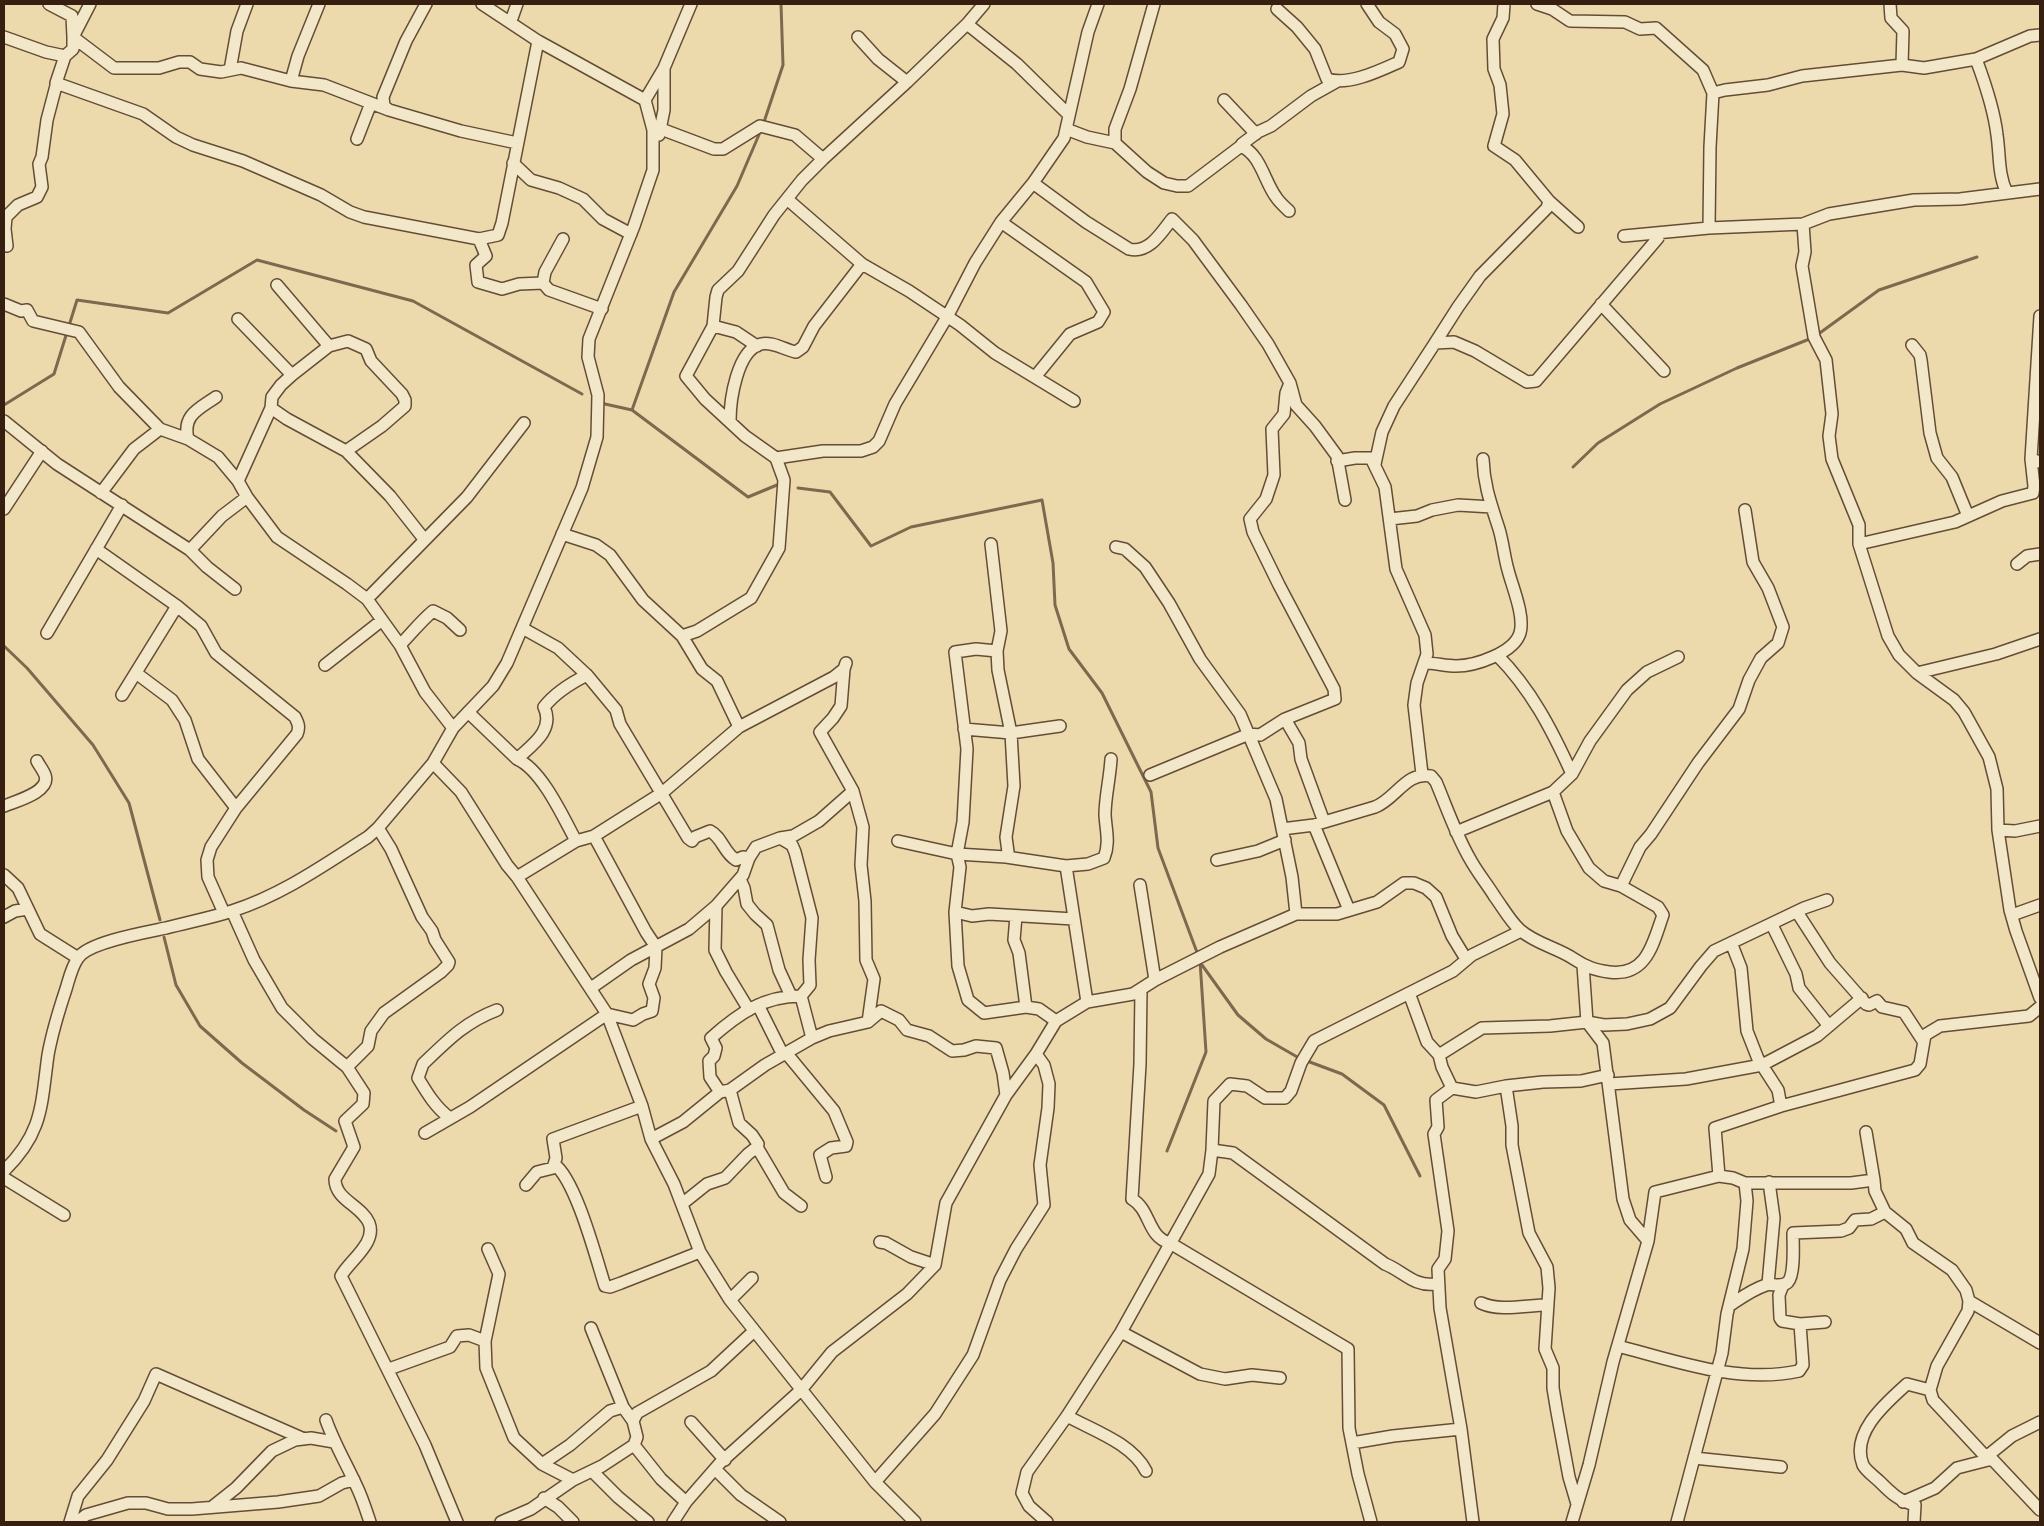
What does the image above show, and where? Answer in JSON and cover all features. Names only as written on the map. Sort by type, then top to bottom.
[{"type":"street","points":[[8,246],[5,229],[6,217],[18,205],[37,196],[42,187],[39,164],[42,157],[47,120],[65,56],[73,49],[72,16],[49,4]]},
{"type":"street","points":[[73,37],[90,4]]},
{"type":"street","points":[[230,70],[237,31],[246,4]]},
{"type":"street","points":[[291,81],[298,56],[319,4]]},
{"type":"street","points":[[389,110],[384,106],[383,97],[406,41],[426,4]]},
{"type":"street","points":[[482,4],[538,40],[645,100]]},
{"type":"street","points":[[511,21],[517,4]]},
{"type":"street","points":[[4,1172],[16,1159],[34,1132],[43,1102],[48,1053],[77,954],[126,937],[228,912],[302,880],[368,837],[378,828],[433,763],[453,728],[493,686],[507,663],[524,629],[582,488],[597,437],[598,395],[588,356],[589,339],[631,234],[652,170],[654,151],[653,130],[645,100],[664,68],[691,4]]},
{"type":"street","points":[[682,636],[697,631],[751,598],[779,548],[784,480],[776,458],[745,436],[705,399],[686,376],[713,326],[718,290],[738,270],[774,215],[823,159],[907,82],[967,24],[984,4]]},
{"type":"street","points":[[776,458],[823,451],[861,452],[873,447],[879,441],[895,404],[947,317],[975,263],[1001,222],[1033,183],[1064,138],[1088,32],[1098,4]]},
{"type":"street","points":[[1115,143],[1115,129],[1130,88],[1154,4]]},
{"type":"street","points":[[1066,129],[1086,137],[1115,143],[1147,172],[1164,183],[1188,186],[1256,134],[1271,126],[1311,96],[1336,82],[1371,74],[1399,62],[1404,48],[1395,34],[1379,22],[1367,4]]},
{"type":"street","points":[[1504,4],[1502,18],[1493,39],[1494,69],[1500,85],[1503,114],[1494,146],[1515,160],[1549,201],[1578,227]]},
{"type":"street","points":[[1537,4],[1552,9],[1570,21],[1625,22],[1640,29],[1656,28],[1703,70],[1713,93],[1710,138],[1709,228]]},
{"type":"street","points":[[1890,4],[1891,18],[1903,30],[1902,65]]},
{"type":"street","points":[[1278,9],[1297,27],[1315,50],[1327,79],[1336,82]]},
{"type":"street","points":[[967,24],[1017,64],[1069,115]]},
{"type":"street","points":[[1713,93],[1768,85],[1802,76],[1902,65],[1924,68],[1976,59],[2030,36],[2040,35]]},
{"type":"street","points":[[4,37],[46,52],[65,56]]},
{"type":"street","points":[[73,37],[114,68],[159,68],[179,62],[190,62],[200,69],[220,72],[241,68],[291,81],[324,85],[389,110],[461,131],[517,143]]},
{"type":"street","points":[[858,37],[878,59],[907,82]]},
{"type":"street","points":[[57,82],[144,114],[176,137],[321,195],[364,218],[478,239],[498,235],[502,223],[538,40]]},
{"type":"street","points":[[1976,59],[1991,104],[1997,134],[2001,181],[2007,193]]},
{"type":"street","points":[[654,151],[661,129],[664,110],[664,68]]},
{"type":"street","points":[[1224,100],[1256,134]]},
{"type":"street","points":[[357,139],[371,103]]},
{"type":"street","points":[[661,129],[714,149],[723,149],[760,126],[794,135],[823,159]]},
{"type":"street","points":[[1241,146],[1249,150],[1266,174],[1275,197],[1289,212]]},
{"type":"street","points":[[513,163],[531,180],[559,188],[583,199],[603,219],[631,234]]},
{"type":"street","points":[[1033,183],[1086,222],[1129,249],[1137,251],[1158,238],[1172,219],[1193,240],[1268,344],[1290,383],[1296,405],[1315,426],[1337,456],[1345,500]]},
{"type":"street","points":[[1624,236],[1709,228],[1803,224],[1830,214],[1914,200],[1960,199],[2040,189],[2040,194]]},
{"type":"street","points":[[787,199],[862,264],[947,317],[995,353],[1074,402]]},
{"type":"street","points":[[1376,464],[1382,432],[1394,406],[1458,307],[1480,276],[1547,208],[1549,201]]},
{"type":"street","points":[[1001,222],[1086,282],[1104,312],[1098,322],[1070,334],[1035,377]]},
{"type":"street","points":[[1803,224],[1805,252],[1802,266],[1814,337],[1826,360],[1832,414],[1829,436],[1832,458],[1860,526],[1859,544],[1888,636],[1899,655],[1917,673],[1954,700],[1982,740],[1989,757],[1997,789],[1998,830],[2003,871],[2012,915],[2040,998]]},
{"type":"street","points":[[1435,343],[1454,342],[1475,351],[1526,382],[1536,381],[1658,238]]},
{"type":"street","points":[[478,239],[486,256],[476,265],[478,282],[502,288],[519,284],[543,283]]},
{"type":"street","points":[[543,283],[546,272],[563,239]]},
{"type":"street","points":[[730,421],[730,404],[736,376],[751,349],[768,343],[796,352],[803,347],[814,326],[862,264]]},
{"type":"street","points":[[543,283],[549,290],[602,309]]},
{"type":"street","points":[[277,285],[329,346]]},
{"type":"street","points":[[4,304],[21,311],[27,310],[33,322],[79,332],[119,387],[160,429],[188,439],[218,457],[238,481],[247,497],[277,537],[367,599],[400,645],[425,692],[453,728]]},
{"type":"street","points":[[1601,304],[1664,370]]},
{"type":"street","points":[[1859,544],[1955,522],[2002,501],[2033,493],[2036,460],[2040,316]]},
{"type":"street","points":[[238,319],[292,375]]},
{"type":"street","points":[[713,326],[736,332],[757,346]]},
{"type":"street","points":[[238,481],[271,408],[272,397],[281,385],[329,346],[348,340],[366,349],[371,361],[406,400],[405,406],[382,426],[346,451]]},
{"type":"street","points":[[1912,345],[1921,360],[1930,434],[1937,458],[1952,477],[1968,516]]},
{"type":"street","points":[[1150,775],[1249,734],[1260,735],[1285,719],[1335,700],[1334,689],[1279,585],[1253,532],[1250,519],[1266,499],[1274,475],[1272,429],[1284,414],[1286,393],[1290,383]]},
{"type":"street","points":[[188,439],[185,430],[190,415],[216,397]]},
{"type":"street","points":[[271,408],[287,419],[346,451],[390,496],[424,539]]},
{"type":"street","points":[[4,421],[58,464],[190,550],[207,567],[235,589]]},
{"type":"street","points":[[367,599],[424,539],[467,498],[524,423]]},
{"type":"street","points":[[102,493],[134,449],[160,429]]},
{"type":"street","points":[[4,509],[42,451]]},
{"type":"street","points":[[1337,461],[1370,458],[1376,464],[1385,487],[1396,569],[1418,614],[1425,635],[1427,654],[1417,683],[1414,705],[1422,774]]},
{"type":"street","points":[[1425,663],[1455,666],[1478,662],[1497,655],[1514,643],[1520,632],[1521,619],[1503,551],[1500,531],[1484,481],[1483,459]]},
{"type":"street","points":[[190,550],[222,516],[247,497]]},
{"type":"street","points":[[1390,519],[1417,516],[1432,510],[1458,505],[1492,507]]},
{"type":"street","points":[[47,634],[122,506]]},
{"type":"street","points":[[1621,886],[1640,847],[1651,834],[1698,763],[1739,709],[1749,680],[1760,658],[1778,644],[1784,627],[1768,588],[1753,562],[1745,510]]},
{"type":"street","points":[[562,534],[596,545],[610,555],[643,600],[682,636],[702,669],[717,681],[739,727]]},
{"type":"street","points":[[991,544],[1001,632],[997,651],[998,670],[1011,733],[1014,786],[1006,837],[1008,852],[1006,856]]},
{"type":"street","points":[[1116,547],[1126,548],[1145,567],[1169,603],[1200,659],[1240,714],[1276,799],[1296,914]]},
{"type":"street","points":[[96,549],[177,606],[201,626],[216,653],[295,717],[298,723],[297,734],[236,808],[211,847],[207,860],[208,877],[282,1008],[313,1039],[347,1067],[364,1093],[363,1104],[345,1121],[354,1147],[335,1179],[335,1184],[338,1193],[357,1207],[370,1224],[367,1243],[341,1276],[389,1369],[425,1445],[457,1522]]},
{"type":"street","points":[[2017,564],[2028,556],[2040,554]]},
{"type":"street","points":[[122,695],[177,606]]},
{"type":"street","points":[[400,645],[421,621],[433,611],[447,618],[460,630]]},
{"type":"street","points":[[326,665],[381,621]]},
{"type":"street","points":[[524,629],[558,648],[587,675],[616,710],[620,724],[688,838],[692,841],[695,837],[710,831],[715,834],[729,856],[736,860],[743,857],[749,858]]},
{"type":"street","points":[[1917,673],[1996,654],[2040,639]]},
{"type":"street","points":[[997,651],[976,649],[955,652],[967,749],[963,822],[956,854],[960,867],[955,912],[958,966],[968,1000],[984,1012],[1026,1007],[1039,1009],[1056,1021]]},
{"type":"street","points":[[1497,655],[1516,674],[1540,710],[1572,774]]},
{"type":"street","points":[[1456,832],[1553,792],[1572,774],[1590,741],[1627,690],[1647,672],[1678,657]]},
{"type":"street","points":[[517,877],[576,841],[594,836],[662,793],[739,727],[834,677],[845,666],[841,706],[820,732],[853,791],[863,827],[861,865],[865,901],[866,960],[874,979],[868,1022]]},
{"type":"street","points":[[136,673],[172,700],[185,720],[198,759],[236,808]]},
{"type":"street","points":[[517,759],[537,740],[546,726],[548,717],[544,707],[549,701],[566,687],[587,675]]},
{"type":"street","points":[[468,712],[532,771],[554,798],[576,841]]},
{"type":"street","points":[[1285,719],[1299,742],[1301,759],[1319,823],[1349,910]]},
{"type":"street","points":[[964,729],[1011,733],[1060,726]]},
{"type":"street","points":[[898,841],[956,854],[1006,856],[1066,866],[1088,864],[1104,858],[1107,850],[1108,835],[1105,814],[1111,759]]},
{"type":"street","points":[[4,806],[38,791],[44,786],[46,781],[45,774],[37,761]]},
{"type":"street","points":[[433,763],[461,792],[507,866],[517,877],[607,1014],[642,1106],[651,1139],[674,1184],[700,1252],[730,1300],[875,1482],[915,1522]]},
{"type":"street","points":[[1217,860],[1258,851],[1283,835],[1382,804],[1408,781],[1422,774],[1431,776],[1436,782],[1456,832],[1480,874],[1508,917],[1521,931],[1551,949],[1573,958],[1582,965],[1592,969],[1623,973],[1635,968],[1650,950],[1663,915],[1658,907],[1621,886],[1604,881],[1589,868],[1567,831],[1553,792]]},
{"type":"street","points":[[591,988],[631,960],[689,929],[716,906],[743,875],[749,858],[756,847],[780,838],[793,836],[819,821],[853,791]]},
{"type":"street","points":[[1998,830],[2015,831],[2040,826]]},
{"type":"street","points":[[347,1067],[368,1046],[371,1031],[384,1013],[441,972],[449,962],[434,940],[432,931],[422,917],[392,849],[378,828]]},
{"type":"street","points":[[425,1133],[470,1107],[607,1014],[633,1020],[652,1011],[654,998],[648,984],[655,968],[656,947],[594,836]]},
{"type":"street","points":[[780,838],[792,845],[795,852],[812,918],[810,985],[796,996],[763,1002],[729,1023],[711,1038],[716,1048],[714,1056],[709,1062],[710,1077],[725,1091],[739,1123],[752,1135],[758,1144],[757,1147],[784,1193],[801,1206]]},
{"type":"street","points":[[1066,866],[1087,1002]]},
{"type":"street","points":[[4,876],[18,888],[40,934],[77,954]]},
{"type":"street","points":[[740,879],[747,904],[767,925],[780,970],[796,996],[812,1038]]},
{"type":"street","points":[[673,1522],[686,1502],[715,1469],[801,1390],[832,1352],[908,1294],[935,1266],[946,1203],[1006,1095],[1036,1054],[1056,1021],[1087,1002],[1133,994],[1155,980],[1233,940],[1296,914],[1337,914],[1377,902],[1404,883],[1414,883],[1426,888],[1436,897],[1452,936],[1466,959]]},
{"type":"street","points":[[1140,885],[1155,980]]},
{"type":"street","points":[[1439,1055],[1482,1028],[1550,1026],[1587,1022],[1604,1026],[1650,1019],[1670,1008],[1714,951],[1732,945],[1797,912],[1827,900]]},
{"type":"street","points":[[2012,915],[2040,905]]},
{"type":"street","points":[[716,906],[715,950],[726,972],[754,1007],[785,1054],[834,1111],[847,1142],[846,1146],[831,1148],[820,1155],[826,1177]]},
{"type":"street","points":[[4,917],[15,910],[28,910]]},
{"type":"street","points":[[955,912],[972,916],[989,914],[1074,919]]},
{"type":"street","points":[[1797,912],[1830,964],[1866,1004],[1869,1005],[1877,1001],[1882,1007],[1904,1012],[1923,1041]]},
{"type":"street","points":[[1016,916],[1014,940],[1019,953],[1026,1007]]},
{"type":"street","points":[[1773,924],[1774,930],[1796,974],[1799,988],[1829,1026]]},
{"type":"street","points":[[1047,1522],[1029,1506],[1022,1493],[1027,1472],[1067,1416],[1121,1332],[1209,1174],[1214,1101],[1230,1084],[1247,1086],[1265,1098],[1285,1098],[1291,1091],[1300,1063],[1314,1041],[1453,971],[1466,959],[1521,931]]},
{"type":"street","points":[[1732,945],[1741,968],[1747,1031],[1762,1065],[1778,1090],[1781,1106]]},
{"type":"street","points":[[1582,965],[1587,1022],[1603,1043],[1622,1199],[1630,1220],[1648,1241]]},
{"type":"street","points":[[1141,990],[1140,1064],[1132,1199],[1138,1202],[1146,1214],[1152,1230],[1161,1241],[1170,1243],[1348,1349],[1349,1428],[1358,1474],[1371,1522]]},
{"type":"street","points":[[1410,993],[1427,1042],[1439,1055],[1442,1067],[1452,1088]]},
{"type":"street","points":[[1473,1522],[1461,1429],[1440,1308],[1438,1269],[1445,1258],[1448,1231],[1434,1134],[1438,1127],[1436,1100],[1452,1088],[1476,1092],[1506,1086],[1543,1082],[1686,1079],[1762,1065],[1817,1036],[1862,998]]},
{"type":"street","points":[[1719,1176],[1715,1128],[1781,1106],[1915,1070],[1920,1064],[1925,1035],[1940,1026],[2029,1016],[2040,1007]]},
{"type":"street","points":[[450,1118],[434,1104],[418,1078],[419,1071],[423,1064],[461,1028],[478,1017],[496,1010]]},
{"type":"street","points":[[651,1139],[683,1122],[725,1091],[812,1038],[828,1031],[868,1022],[881,1012],[899,1020],[907,1030],[929,1036],[952,1051],[976,1046],[996,1048],[1003,1073],[1006,1095]]},
{"type":"street","points":[[875,1482],[935,1414],[973,1355],[1000,1280],[1016,1249],[1044,1205],[1040,1165],[1048,1108],[1049,1084],[1044,1065],[1036,1054]]},
{"type":"street","points":[[1506,1086],[1517,1175],[1529,1233],[1547,1267],[1549,1288],[1545,1350],[1553,1368],[1556,1412],[1569,1477],[1577,1504]]},
{"type":"street","points":[[526,1185],[537,1172],[553,1168],[556,1158],[553,1139],[642,1106]]},
{"type":"street","points":[[1866,1132],[1875,1190],[1885,1212],[1906,1229],[1913,1243],[1952,1270],[1966,1290],[1970,1301],[1968,1311],[1937,1366],[1930,1390],[1933,1400],[2040,1510]]},
{"type":"street","points":[[682,1204],[707,1184],[725,1178],[757,1147]]},
{"type":"street","points":[[1212,1150],[1233,1153],[1385,1264],[1399,1270],[1409,1280],[1424,1286],[1435,1284],[1439,1287]]},
{"type":"street","points":[[554,1164],[563,1173],[584,1217],[605,1286],[616,1285],[700,1252]]},
{"type":"street","points":[[1572,1522],[1618,1346],[1648,1241],[1656,1192],[1719,1176],[1733,1178],[1745,1183],[1874,1180]]},
{"type":"street","points":[[4,1178],[64,1214]]},
{"type":"street","points":[[1768,1284],[1774,1218],[1769,1182]]},
{"type":"street","points":[[1677,1522],[1722,1353],[1729,1306],[1743,1249],[1748,1201],[1745,1183]]},
{"type":"street","points":[[1729,1306],[1749,1292],[1768,1284],[1783,1285],[1788,1282],[1792,1275],[1793,1233],[1841,1231],[1849,1228],[1855,1220],[1871,1219],[1885,1212]]},
{"type":"street","points":[[880,1242],[935,1266]]},
{"type":"street","points":[[488,1249],[499,1274],[485,1341],[486,1368],[514,1438],[542,1464],[573,1480]]},
{"type":"street","points":[[730,1300],[752,1278]]},
{"type":"street","points":[[1783,1285],[1779,1295],[1780,1318],[1787,1322],[1800,1324],[1826,1322]]},
{"type":"street","points":[[1970,1301],[2040,1343]]},
{"type":"street","points":[[1481,1303],[1497,1309],[1526,1305],[1548,1305]]},
{"type":"street","points":[[1618,1346],[1716,1370],[1757,1376],[1799,1371],[1803,1365],[1800,1324]]},
{"type":"street","points":[[501,1522],[531,1509],[544,1498],[573,1480],[602,1466],[634,1445],[637,1437],[633,1421],[623,1407],[592,1328]]},
{"type":"street","points":[[633,1421],[637,1413],[711,1371],[754,1331]]},
{"type":"street","points":[[1121,1332],[1200,1374],[1225,1379],[1252,1375],[1280,1378]]},
{"type":"street","points":[[389,1369],[450,1346],[457,1336],[469,1335],[485,1341]]},
{"type":"street","points":[[70,1522],[78,1496],[108,1460],[144,1401],[156,1374],[304,1439]]},
{"type":"street","points":[[1914,1522],[1915,1505],[1903,1502],[1864,1466],[1861,1448],[1868,1426],[1890,1400],[1907,1384],[1930,1390]]},
{"type":"street","points":[[542,1464],[570,1445],[610,1411],[623,1407]]},
{"type":"street","points":[[1067,1416],[1122,1446],[1142,1463],[1146,1470]]},
{"type":"street","points":[[326,1420],[334,1442],[340,1450],[354,1480],[370,1522]]},
{"type":"street","points":[[691,1422],[724,1460]]},
{"type":"street","points":[[1903,1502],[1935,1488],[1957,1468],[1989,1458],[2012,1436],[2040,1422]]},
{"type":"street","points":[[1352,1444],[1393,1436],[1461,1429]]},
{"type":"street","points":[[212,1507],[236,1488],[272,1451],[295,1440],[334,1442]]},
{"type":"street","points":[[634,1445],[661,1479],[686,1502]]},
{"type":"street","points":[[1694,1458],[1780,1467]]},
{"type":"street","points":[[715,1469],[741,1495],[780,1522]]},
{"type":"street","points":[[592,1471],[618,1497],[648,1522]]},
{"type":"street","points":[[77,1522],[86,1515],[128,1503],[168,1508],[278,1502],[319,1496],[342,1483],[354,1480]]},
{"type":"street","points":[[556,1491],[558,1506]]},
{"type":"street","points":[[544,1498],[558,1506],[573,1522]]},
{"type":"waterway","points":[[763,125],[783,65],[781,4]]},
{"type":"waterway","points":[[632,410],[674,292],[737,186],[761,130]]},
{"type":"waterway","points":[[1817,335],[1879,290],[1977,257]]},
{"type":"waterway","points":[[4,405],[54,374],[77,300],[168,313],[257,260],[413,301],[582,394]]},
{"type":"waterway","points":[[1573,467],[1598,443],[1660,404],[1737,368],[1812,338]]},
{"type":"waterway","points":[[605,404],[632,410],[748,497],[781,485]]},
{"type":"waterway","points":[[798,488],[830,492],[871,546],[911,527],[1042,500],[1053,563],[1055,605],[1069,649],[1102,693],[1151,792],[1158,848],[1198,955]]},
{"type":"waterway","points":[[4,646],[27,668],[93,745],[129,803],[160,920]]},
{"type":"waterway","points":[[164,937],[176,985],[200,1026],[242,1063],[304,1110],[336,1131]]},
{"type":"waterway","points":[[1167,1151],[1206,1052],[1200,961]]},
{"type":"waterway","points":[[1202,965],[1238,1015],[1266,1039],[1299,1058],[1342,1074],[1384,1105],[1420,1176]]}]
